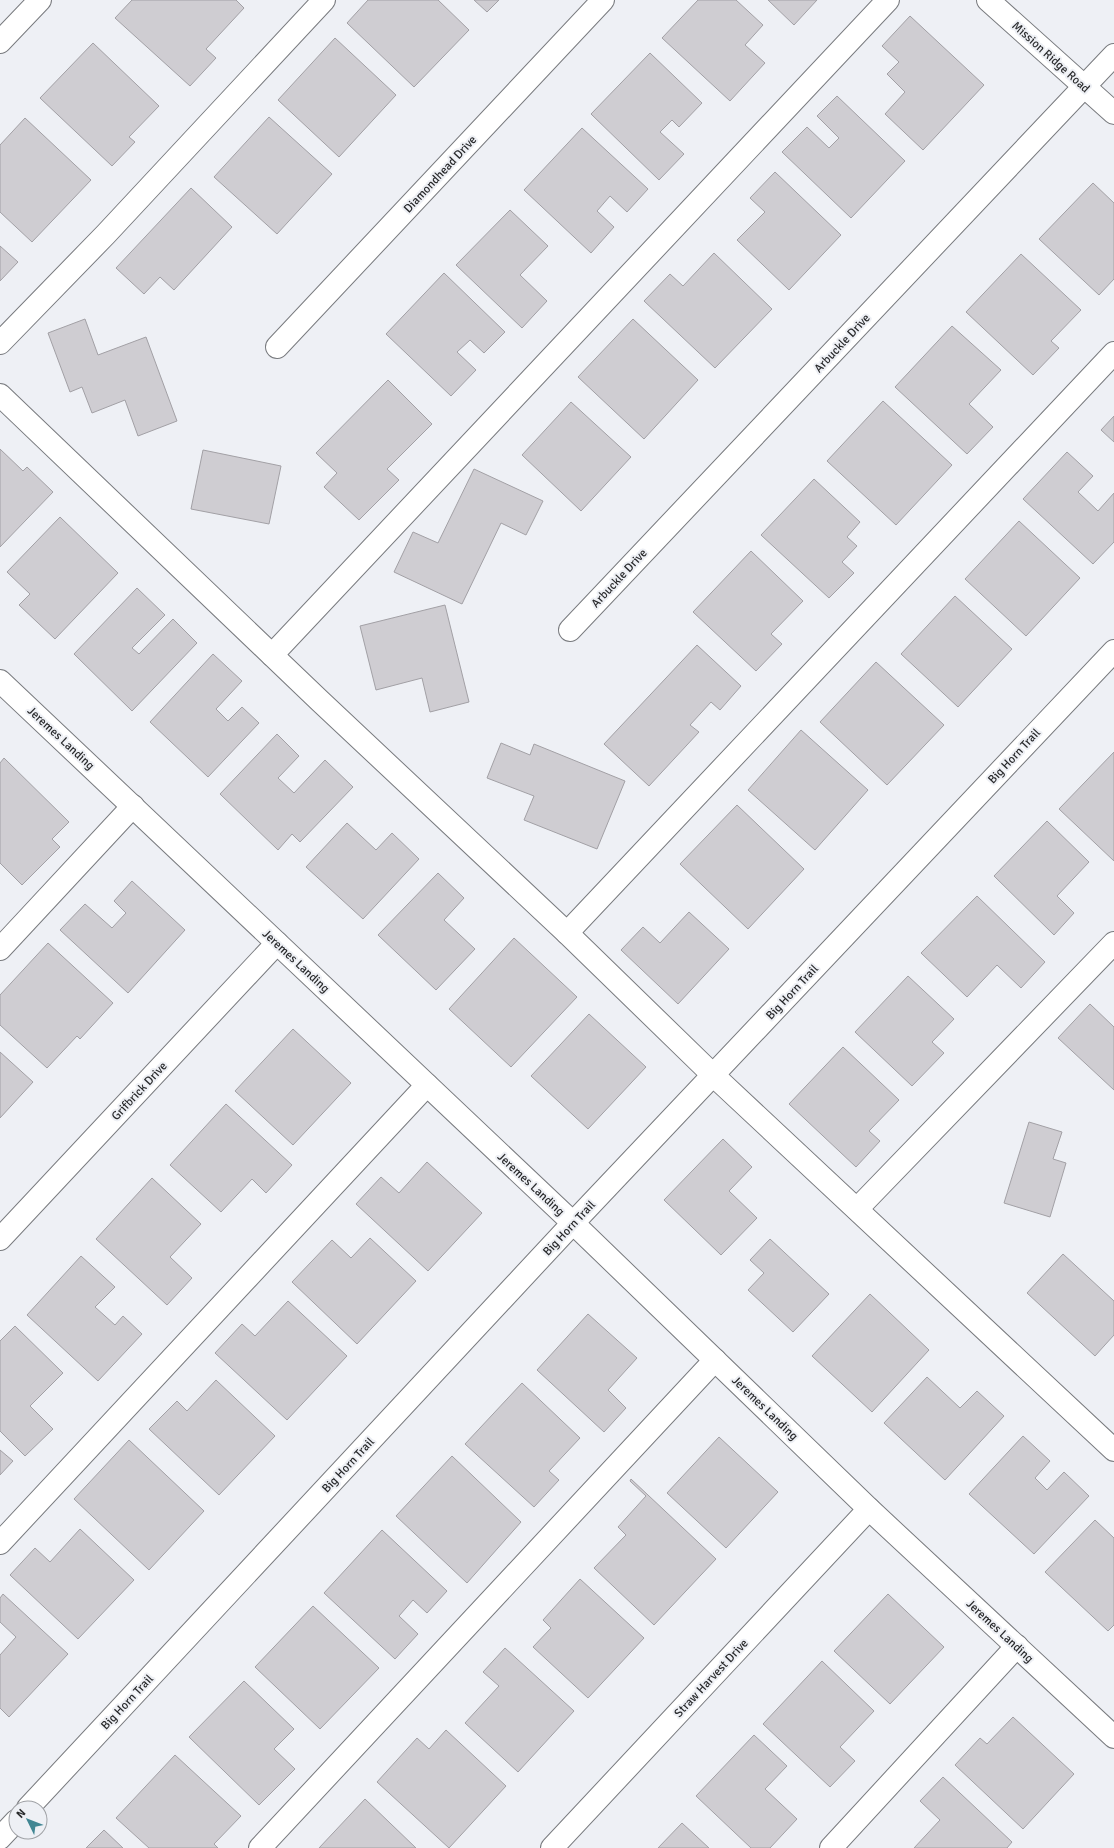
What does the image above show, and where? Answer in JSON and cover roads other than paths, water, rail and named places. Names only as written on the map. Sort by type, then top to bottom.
[{"type":"street","points":[[0,42],[40,0]]},
{"type":"street","points":[[0,343],[106,234],[324,0]]},
{"type":"street","name":"Diamondhead Drive","points":[[277,348],[603,0]]},
{"type":"street","points":[[272,655],[888,0]]},
{"type":"street","name":"Mission Ridge Road","points":[[988,0],[1114,113]]},
{"type":"street","name":"Arbuckle Drive","points":[[570,630],[1114,55]]},
{"type":"street","points":[[568,933],[1114,353]]},
{"type":"street","points":[[0,395],[272,655],[568,933],[713,1074],[1114,1450]]},
{"type":"street","name":"Big Horn Trail","points":[[35,1800],[573,1223],[1114,651]]},
{"type":"street","name":"Jeremes Landing","points":[[0,681],[573,1223],[869,1509],[1114,1737]]},
{"type":"street","points":[[0,949],[133,806]]},
{"type":"street","name":"Grifbrick Drive","points":[[0,1239],[277,943]]},
{"type":"street","points":[[857,1209],[1114,944]]},
{"type":"street","points":[[0,1543],[428,1085]]},
{"type":"street","points":[[260,1848],[715,1360]]},
{"type":"street","name":"Straw Harvest Drive","points":[[552,1848],[869,1509]]},
{"type":"street","points":[[831,1848],[1017,1646]]},
{"type":"street","points":[[0,1838],[8,1830]]}]
